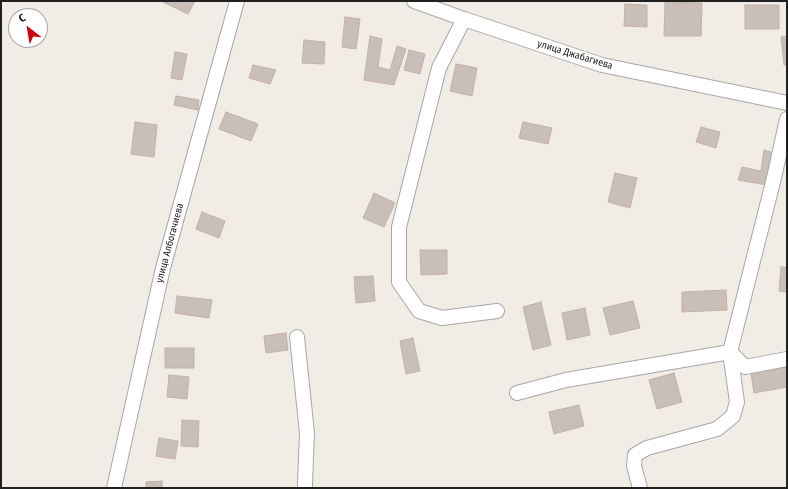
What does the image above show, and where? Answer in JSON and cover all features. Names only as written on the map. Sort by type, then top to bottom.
[{"type":"street","name":"улица Албогачиева","points":[[114,488],[163,268],[237,1]]},
{"type":"street","name":"улица Джабагиева","points":[[414,1],[602,65],[787,103]]},
{"type":"street","points":[[464,19],[439,68],[399,228],[399,282],[419,311],[442,318],[496,311]]},
{"type":"street","points":[[640,488],[634,466],[635,455],[647,448],[717,429],[733,416],[737,402],[730,352],[774,178],[787,119]]},
{"type":"street","points":[[297,336],[307,433],[305,488]]},
{"type":"street","points":[[730,352],[745,368],[787,359]]},
{"type":"street","points":[[517,392],[566,380],[730,352]]},
{"type":"building","points":[[195,1],[188,14],[163,2]]},
{"type":"building","points":[[665,2],[702,3],[701,36],[664,36]]},
{"type":"building","points":[[625,4],[647,5],[647,27],[624,26]]},
{"type":"building","points":[[745,5],[779,5],[779,29],[745,29]]},
{"type":"building","points":[[345,17],[360,19],[356,49],[342,47]]},
{"type":"building","points":[[370,36],[382,39],[378,67],[390,70],[397,46],[406,49],[394,85],[364,80]]},
{"type":"building","points":[[787,36],[787,65],[784,65],[781,37]]},
{"type":"building","points":[[304,40],[325,42],[324,64],[302,63]]},
{"type":"building","points":[[409,50],[425,54],[420,74],[404,70]]},
{"type":"building","points":[[175,52],[187,54],[182,80],[171,78]]},
{"type":"building","points":[[456,64],[477,68],[472,96],[450,91]]},
{"type":"building","points":[[253,65],[276,70],[270,84],[249,78]]},
{"type":"building","points":[[176,96],[199,100],[198,110],[174,105]]},
{"type":"building","points":[[226,112],[258,124],[251,141],[219,129]]},
{"type":"building","points":[[135,122],[157,125],[154,157],[131,154]]},
{"type":"building","points":[[523,122],[552,128],[548,144],[519,138]]},
{"type":"building","points":[[701,127],[720,132],[716,148],[696,142]]},
{"type":"building","points":[[764,150],[774,153],[767,185],[738,180],[742,167],[761,171]]},
{"type":"building","points":[[615,173],[637,178],[630,208],[608,202]]},
{"type":"building","points":[[374,193],[395,203],[384,227],[363,218]]},
{"type":"building","points":[[202,212],[225,221],[219,238],[196,229]]},
{"type":"building","points":[[420,250],[447,250],[447,274],[421,275]]},
{"type":"building","points":[[781,267],[787,267],[787,292],[779,291]]},
{"type":"building","points":[[373,276],[375,301],[356,303],[354,277]]},
{"type":"building","points":[[726,290],[727,310],[682,312],[682,292]]},
{"type":"building","points":[[177,296],[212,300],[209,318],[175,313]]},
{"type":"building","points":[[633,301],[640,328],[610,335],[603,308]]},
{"type":"building","points":[[541,302],[551,345],[533,350],[523,307]]},
{"type":"building","points":[[585,308],[590,335],[567,340],[562,313]]},
{"type":"building","points":[[286,333],[288,350],[266,353],[264,336]]},
{"type":"building","points":[[413,338],[420,371],[406,374],[400,341]]},
{"type":"building","points":[[165,348],[194,348],[194,368],[165,368]]},
{"type":"building","points":[[787,366],[787,387],[754,393],[751,373]]},
{"type":"building","points":[[674,373],[682,402],[657,409],[649,380]]},
{"type":"building","points":[[169,375],[189,377],[187,399],[167,397]]},
{"type":"building","points":[[579,405],[584,426],[554,434],[549,412]]},
{"type":"building","points":[[182,420],[199,421],[198,447],[181,446]]},
{"type":"building","points":[[159,438],[178,441],[175,459],[156,456]]},
{"type":"building","points":[[162,481],[162,488],[146,488],[146,482]]}]
